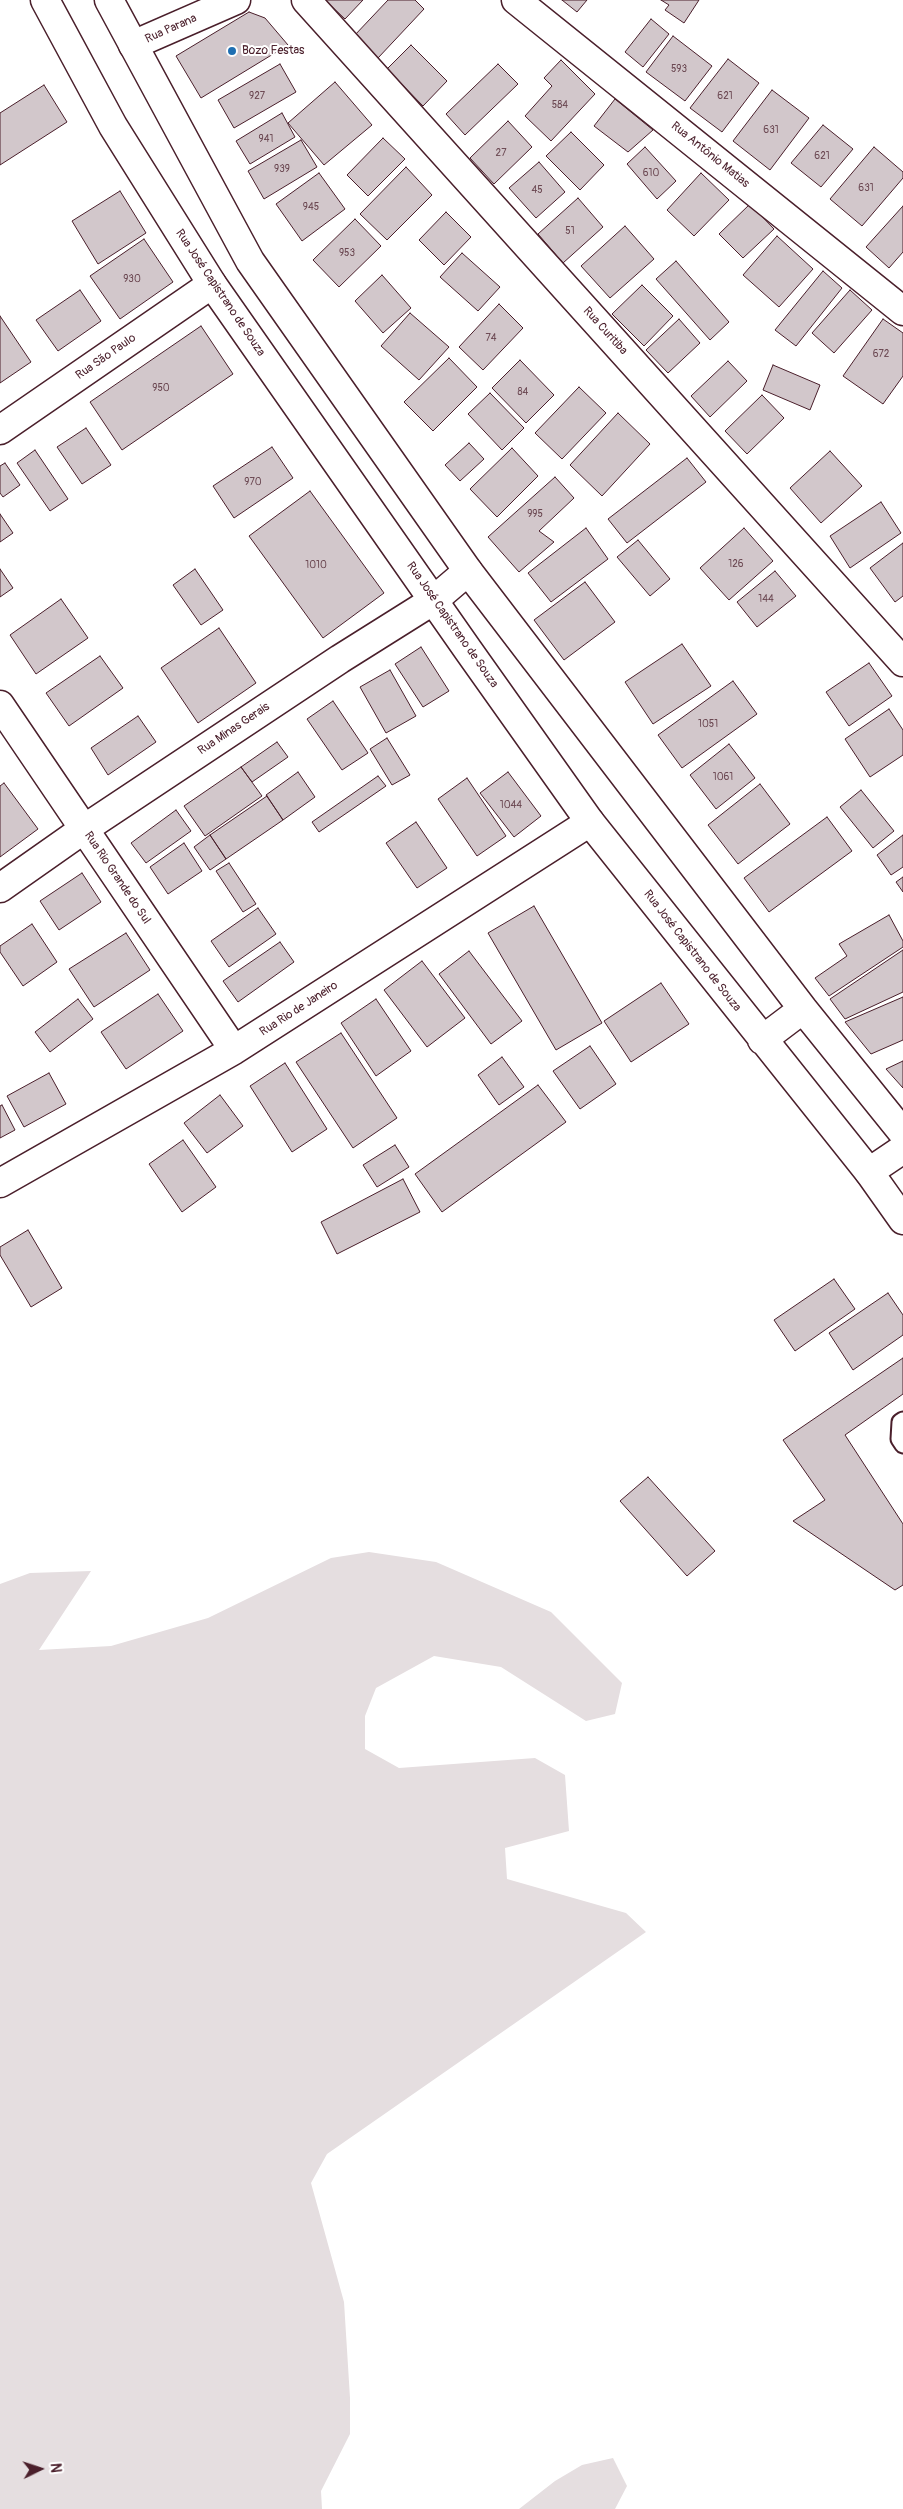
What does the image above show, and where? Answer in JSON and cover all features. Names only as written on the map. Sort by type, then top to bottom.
[{"type":"street","name":"Rua José Capistrano de Souza","points":[[45,0],[114,126],[212,284],[590,822],[869,1172],[903,1220]]},
{"type":"street","points":[[110,0],[250,261],[468,571],[804,1009],[903,1133]]},
{"type":"street","name":"Rua Parana","points":[[133,45],[236,0]]},
{"type":"street","name":"Rua Curitiba","points":[[306,0],[903,662]]},
{"type":"street","name":"Rua Antônio Matias","points":[[516,0],[903,311]]},
{"type":"street","name":"Rua São Paulo","points":[[0,430],[212,284]]},
{"type":"street","name":"Rua Minas Gerais","points":[[0,888],[84,829],[340,659],[434,600],[468,571]]},
{"type":"street","name":"Rua Rio Grande do Sul","points":[[0,705],[234,1050]]},
{"type":"street","name":"Rua Rio de Janeiro","points":[[0,1183],[234,1050],[590,822]]},
{"type":"street","points":[[762,1040],[804,1009]]},
{"type":"street","points":[[869,1172],[903,1149]]},
{"type":"lane","points":[[903,1420],[900,1422],[899,1439],[903,1445]]},
{"type":"shaded area","points":[[369,1552],[436,1562],[551,1612],[622,1683],[615,1714],[586,1721],[501,1667],[434,1656],[376,1688],[365,1716],[365,1749],[399,1768],[535,1758],[565,1775],[569,1831],[505,1848],[507,1879],[626,1913],[646,1932],[327,2154],[311,2183],[344,2302],[350,2398],[350,2434],[321,2491],[322,2509],[0,2509],[0,1584],[30,1573],[91,1571],[39,1650],[111,1646],[208,1618],[331,1558]]},
{"type":"shaded area","points":[[613,2458],[627,2486],[615,2509],[519,2509],[555,2481],[582,2465]]},
{"type":"building","points":[[325,0],[363,0],[345,19]]},
{"type":"building","points":[[388,0],[415,0],[424,9],[378,58],[354,36]]},
{"type":"building","points":[[562,0],[587,0],[577,12]]},
{"type":"building","points":[[661,0],[699,0],[684,23],[665,10],[669,5]]},
{"type":"building","name":"Bozo Festas","points":[[249,12],[265,18],[288,45],[201,98],[176,56]]},
{"type":"building","points":[[651,19],[669,34],[643,67],[625,52]]},
{"type":"building","points":[[673,36],[712,66],[685,101],[646,72]]},
{"type":"building","points":[[411,45],[447,81],[423,106],[387,69]]},
{"type":"building","points":[[728,59],[759,83],[722,132],[690,108]]},
{"type":"building","points":[[561,60],[595,94],[551,141],[525,116],[552,86],[544,78]]},
{"type":"building","points":[[280,64],[296,92],[234,128],[218,100]]},
{"type":"building","points":[[498,64],[518,84],[465,135],[446,114]]},
{"type":"building","points":[[335,82],[372,125],[324,165],[288,123]]},
{"type":"building","points":[[44,85],[67,122],[0,165],[0,113]]},
{"type":"building","points":[[772,90],[809,118],[770,170],[733,141]]},
{"type":"building","points":[[615,99],[653,130],[628,152],[594,126]]},
{"type":"building","points":[[282,113],[295,137],[250,164],[236,141]]},
{"type":"building","points":[[508,121],[532,147],[494,184],[470,158]]},
{"type":"building","points":[[823,125],[853,149],[821,187],[791,163]]},
{"type":"building","points":[[571,132],[604,165],[580,190],[546,156]]},
{"type":"building","points":[[383,138],[405,159],[368,196],[347,175]]},
{"type":"building","points":[[301,140],[317,167],[264,199],[248,171]]},
{"type":"building","points":[[645,147],[676,181],[657,199],[627,164]]},
{"type":"building","points":[[874,147],[903,172],[903,178],[862,226],[830,199]]},
{"type":"building","points":[[539,162],[565,192],[536,218],[509,188]]},
{"type":"building","points":[[406,167],[432,195],[387,240],[360,214]]},
{"type":"building","points":[[319,173],[345,209],[302,241],[276,204]]},
{"type":"building","points":[[701,173],[729,200],[694,236],[667,210]]},
{"type":"building","points":[[120,191],[146,233],[98,264],[72,221]]},
{"type":"building","points":[[578,198],[603,227],[563,263],[538,234]]},
{"type":"building","points":[[750,204],[774,229],[743,258],[719,234]]},
{"type":"building","points":[[903,206],[903,252],[889,268],[866,247]]},
{"type":"building","points":[[446,212],[471,237],[444,265],[419,240]]},
{"type":"building","points":[[355,219],[381,246],[339,287],[313,260]]},
{"type":"building","points":[[625,226],[654,259],[610,298],[581,266]]},
{"type":"building","points":[[777,236],[813,269],[779,307],[743,275]]},
{"type":"building","points":[[144,239],[173,282],[120,319],[90,276]]},
{"type":"building","points":[[462,253],[500,287],[478,311],[440,277]]},
{"type":"building","points":[[676,261],[729,322],[710,340],[656,279]]},
{"type":"building","points":[[823,271],[842,288],[796,346],[775,330]]},
{"type":"building","points":[[382,275],[411,308],[383,333],[355,301]]},
{"type":"building","points":[[642,285],[673,316],[644,346],[612,314]]},
{"type":"building","points":[[80,290],[101,321],[58,351],[36,320]]},
{"type":"building","points":[[850,290],[872,310],[834,353],[812,333]]},
{"type":"building","points":[[499,304],[523,328],[483,370],[459,347]]},
{"type":"building","points":[[410,313],[449,347],[419,380],[381,346]]},
{"type":"building","points":[[0,316],[31,362],[0,383]]},
{"type":"building","points":[[679,319],[700,343],[668,373],[646,350]]},
{"type":"building","points":[[883,319],[903,333],[903,376],[883,404],[843,376]]},
{"type":"building","points":[[201,326],[233,374],[122,450],[90,402]]},
{"type":"building","points":[[449,358],[477,387],[433,431],[404,402]]},
{"type":"building","points":[[520,360],[554,395],[526,423],[492,388]]},
{"type":"building","points":[[728,361],[747,381],[710,417],[691,396]]},
{"type":"building","points":[[773,365],[820,385],[810,410],[763,390]]},
{"type":"building","points":[[579,387],[606,413],[562,459],[535,433]]},
{"type":"building","points":[[490,393],[524,428],[502,450],[468,414]]},
{"type":"building","points":[[762,395],[784,418],[747,454],[725,431]]},
{"type":"building","points":[[618,413],[650,444],[602,496],[570,465]]},
{"type":"building","points":[[86,428],[111,465],[82,484],[57,447]]},
{"type":"building","points":[[469,443],[484,459],[460,481],[445,465]]},
{"type":"building","points":[[272,447],[293,478],[234,518],[213,486]]},
{"type":"building","points":[[512,448],[538,476],[497,517],[470,489]]},
{"type":"building","points":[[35,450],[68,499],[50,511],[17,463]]},
{"type":"building","points":[[830,451],[862,486],[821,523],[790,488]]},
{"type":"building","points":[[687,458],[706,482],[627,543],[608,519]]},
{"type":"building","points":[[5,463],[20,485],[3,497],[0,493],[0,466]]},
{"type":"building","points":[[555,477],[574,498],[539,531],[554,542],[519,572],[488,537]]},
{"type":"building","points":[[310,491],[384,593],[323,638],[249,536]]},
{"type":"building","points":[[881,502],[901,533],[850,568],[830,536]]},
{"type":"building","points":[[0,514],[13,533],[0,542]]},
{"type":"building","points":[[586,528],[608,559],[551,602],[528,573]]},
{"type":"building","points":[[744,528],[773,561],[729,600],[700,568]]},
{"type":"building","points":[[638,540],[670,579],[650,596],[617,557]]},
{"type":"building","points":[[903,543],[903,596],[895,602],[870,568]]},
{"type":"building","points":[[0,569],[13,588],[0,597]]},
{"type":"building","points":[[195,569],[223,610],[201,625],[173,585]]},
{"type":"building","points":[[775,571],[796,596],[757,627],[737,602]]},
{"type":"building","points":[[585,582],[615,622],[564,660],[534,620]]},
{"type":"building","points":[[61,599],[88,638],[36,674],[10,635]]},
{"type":"building","points":[[219,628],[256,683],[198,723],[161,668]]},
{"type":"building","points":[[682,644],[711,686],[653,724],[625,682]]},
{"type":"building","points":[[421,647],[449,691],[423,707],[395,664]]},
{"type":"building","points":[[100,656],[123,688],[69,726],[46,693]]},
{"type":"building","points":[[869,663],[892,696],[849,726],[826,692]]},
{"type":"building","points":[[390,670],[416,716],[386,733],[360,687]]},
{"type":"building","points":[[733,681],[757,714],[682,768],[658,735]]},
{"type":"building","points":[[333,701],[368,753],[342,770],[307,719]]},
{"type":"building","points":[[889,709],[903,730],[903,755],[870,777],[845,739]]},
{"type":"building","points":[[138,716],[156,742],[108,775],[91,748]]},
{"type":"building","points":[[387,738],[410,775],[392,785],[370,749]]},
{"type":"building","points":[[277,742],[288,757],[252,782],[241,767]]},
{"type":"building","points":[[729,744],[755,778],[716,809],[690,775]]},
{"type":"building","points":[[241,767],[262,796],[205,836],[184,806]]},
{"type":"building","points":[[298,772],[315,797],[283,820],[266,795]]},
{"type":"building","points":[[508,772],[541,816],[514,837],[480,793]]},
{"type":"building","points":[[378,776],[386,786],[319,832],[312,822]]},
{"type":"building","points":[[467,778],[506,836],[477,856],[438,799]]},
{"type":"building","points":[[4,783],[38,829],[0,857],[0,786]]},
{"type":"building","points":[[760,784],[790,824],[738,864],[708,825]]},
{"type":"building","points":[[861,790],[894,831],[873,848],[840,807]]},
{"type":"building","points":[[267,796],[283,820],[226,859],[210,835]]},
{"type":"building","points":[[176,810],[191,831],[146,863],[131,843]]},
{"type":"building","points":[[827,817],[852,851],[769,912],[744,878]]},
{"type":"building","points":[[416,822],[447,868],[417,888],[386,843]]},
{"type":"building","points":[[210,835],[226,859],[210,870],[194,847]]},
{"type":"building","points":[[903,835],[903,867],[891,875],[877,855]]},
{"type":"building","points":[[184,843],[202,871],[168,894],[150,867]]},
{"type":"building","points":[[229,863],[256,904],[243,912],[216,871]]},
{"type":"building","points":[[82,873],[101,902],[59,930],[40,901]]},
{"type":"building","points":[[903,877],[903,892],[896,882]]},
{"type":"building","points":[[534,906],[602,1023],[556,1050],[488,933]]},
{"type":"building","points":[[258,908],[276,934],[229,967],[211,941]]},
{"type":"building","points":[[889,915],[903,941],[903,947],[829,996],[815,978],[847,956],[839,944]]},
{"type":"building","points":[[32,924],[57,962],[23,986],[0,952],[0,946]]},
{"type":"building","points":[[126,933],[150,970],[94,1007],[69,969]]},
{"type":"building","points":[[280,942],[294,962],[238,1002],[223,981]]},
{"type":"building","points":[[903,950],[903,992],[845,1019],[830,999]]},
{"type":"building","points":[[469,951],[522,1021],[491,1044],[439,974]]},
{"type":"building","points":[[422,961],[465,1018],[427,1047],[384,990]]},
{"type":"building","points":[[661,983],[689,1024],[631,1062],[604,1021]]},
{"type":"building","points":[[158,994],[183,1031],[126,1069],[101,1032]]},
{"type":"building","points":[[903,997],[903,1040],[871,1054],[845,1022]]},
{"type":"building","points":[[78,999],[93,1019],[50,1052],[35,1032]]},
{"type":"building","points":[[376,999],[411,1051],[376,1076],[341,1023]]},
{"type":"building","points":[[341,1033],[397,1118],[353,1148],[296,1062]]},
{"type":"building","points":[[590,1046],[616,1084],[580,1109],[553,1071]]},
{"type":"building","points":[[502,1057],[524,1087],[499,1105],[478,1075]]},
{"type":"building","points":[[903,1061],[903,1088],[886,1069]]},
{"type":"building","points":[[285,1063],[327,1129],[292,1152],[250,1086]]},
{"type":"building","points":[[49,1073],[66,1104],[24,1127],[7,1096]]},
{"type":"building","points":[[538,1085],[566,1122],[442,1212],[415,1174]]},
{"type":"building","points":[[220,1095],[243,1126],[207,1153],[184,1123]]},
{"type":"building","points":[[2,1105],[15,1130],[0,1138],[0,1106]]},
{"type":"building","points":[[183,1140],[216,1187],[182,1212],[149,1164]]},
{"type":"building","points":[[395,1145],[409,1167],[377,1187],[363,1165]]},
{"type":"building","points":[[403,1179],[420,1212],[337,1254],[321,1222]]},
{"type":"building","points":[[28,1230],[62,1288],[31,1307],[0,1255],[0,1247]]},
{"type":"building","points":[[834,1279],[855,1309],[795,1351],[774,1320]]},
{"type":"building","points":[[888,1293],[903,1315],[903,1335],[853,1370],[829,1333]]},
{"type":"building","points":[[903,1358],[903,1394],[845,1435],[903,1524],[903,1585],[895,1590],[793,1521],[825,1500],[783,1440]]},
{"type":"building","points":[[648,1477],[715,1551],[687,1576],[620,1501]]},
{"type":"place","name":"Bozo Festas","points":[[232,51]]}]
